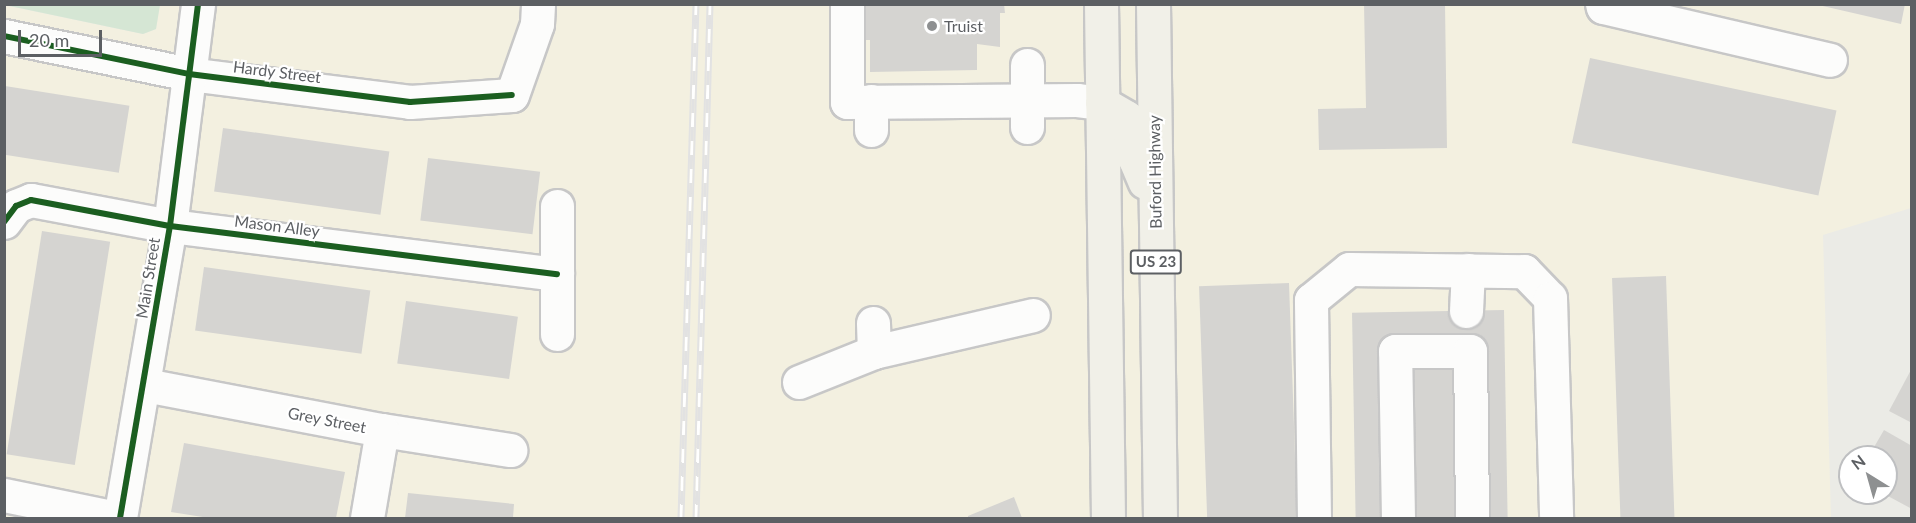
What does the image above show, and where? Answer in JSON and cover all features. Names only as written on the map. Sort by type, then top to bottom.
[{"type":"main road","name":"US 23","points":[[1101,4],[1108,519]]},
{"type":"main road","name":"Buford Highway","points":[[1153,4],[1160,519]]},
{"type":"main road","points":[[1102,103],[1126,117],[1136,159],[1155,206]]},
{"type":"street","name":"Main Street","points":[[118,519],[145,385],[170,226],[198,4]]},
{"type":"street","name":"Hardy Street","points":[[4,36],[189,74],[410,102],[513,95],[537,24],[537,4]]},
{"type":"street","points":[[847,4],[847,102],[871,116],[1026,114],[1077,100],[1102,103]]},
{"type":"street","points":[[1602,4],[1603,7],[1830,60]]},
{"type":"street","points":[[1026,114],[1028,65]]},
{"type":"street","name":"Mason Alley","points":[[4,222],[16,206],[31,200],[170,226],[557,274]]},
{"type":"street","points":[[556,334],[557,206]]},
{"type":"street","points":[[1314,519],[1311,300],[1349,269],[1524,271],[1550,298],[1556,519]]},
{"type":"street","points":[[1466,311],[1468,270]]},
{"type":"street","points":[[799,382],[873,338],[1033,315]]},
{"type":"street","points":[[1398,519],[1395,351],[1470,351],[1472,519]]},
{"type":"street","name":"Grey Street","points":[[145,385],[382,430],[510,450]]},
{"type":"street","points":[[367,519],[382,430]]},
{"type":"street","points":[[4,495],[118,519]]},
{"type":"shaded area","points":[[160,4],[1911,5],[1911,208],[1823,235],[1831,518],[5,518],[4,5],[143,34],[156,29]]},
{"type":"green space","points":[[5,5],[160,5],[156,29],[143,34]]},
{"type":"building","name":"Truist","points":[[863,4],[1004,4],[1005,13],[1000,13],[1000,47],[977,44],[977,70],[870,72],[870,40],[864,40]]},
{"type":"building","points":[[1364,4],[1445,4],[1447,148],[1319,150],[1318,109],[1366,108]]},
{"type":"building","points":[[1814,4],[1905,4],[1901,24]]},
{"type":"building","points":[[1590,58],[1836,110],[1818,195],[1572,143]]},
{"type":"building","points":[[5,86],[129,106],[119,173],[4,155]]},
{"type":"building","points":[[223,128],[389,151],[380,215],[214,191]]},
{"type":"building","points":[[428,158],[540,172],[532,234],[420,221]]},
{"type":"building","points":[[42,231],[110,242],[75,465],[7,454]]},
{"type":"building","points":[[204,267],[370,290],[361,354],[195,330]]},
{"type":"building","points":[[1666,276],[1674,518],[1620,518],[1612,278]]},
{"type":"building","points":[[1289,283],[1297,518],[1207,518],[1199,286]]},
{"type":"building","points":[[406,301],[518,317],[509,379],[397,363]]},
{"type":"building","points":[[1504,310],[1508,518],[1356,518],[1352,313]]},
{"type":"building","points":[[1912,368],[1912,423],[1889,411]]},
{"type":"building","points":[[1884,430],[1912,446],[1912,509],[1898,501],[1898,445],[1875,445]]},
{"type":"building","points":[[184,443],[345,472],[336,518],[209,518],[171,512]]},
{"type":"building","points":[[408,493],[514,504],[513,518],[405,518]]},
{"type":"building","points":[[1014,497],[1022,518],[968,518],[968,516]]},
{"type":"railway","points":[[681,518],[696,4]]},
{"type":"railway","points":[[696,518],[710,4]]},
{"type":"cycle path","points":[[120,518],[170,226],[198,4]]},
{"type":"cycle path","points":[[4,36],[189,74],[410,102],[512,95]]},
{"type":"cycle path","points":[[4,222],[16,206],[31,200],[170,226],[557,274]]},
{"type":"place","name":"Truist","points":[[932,26]]}]
